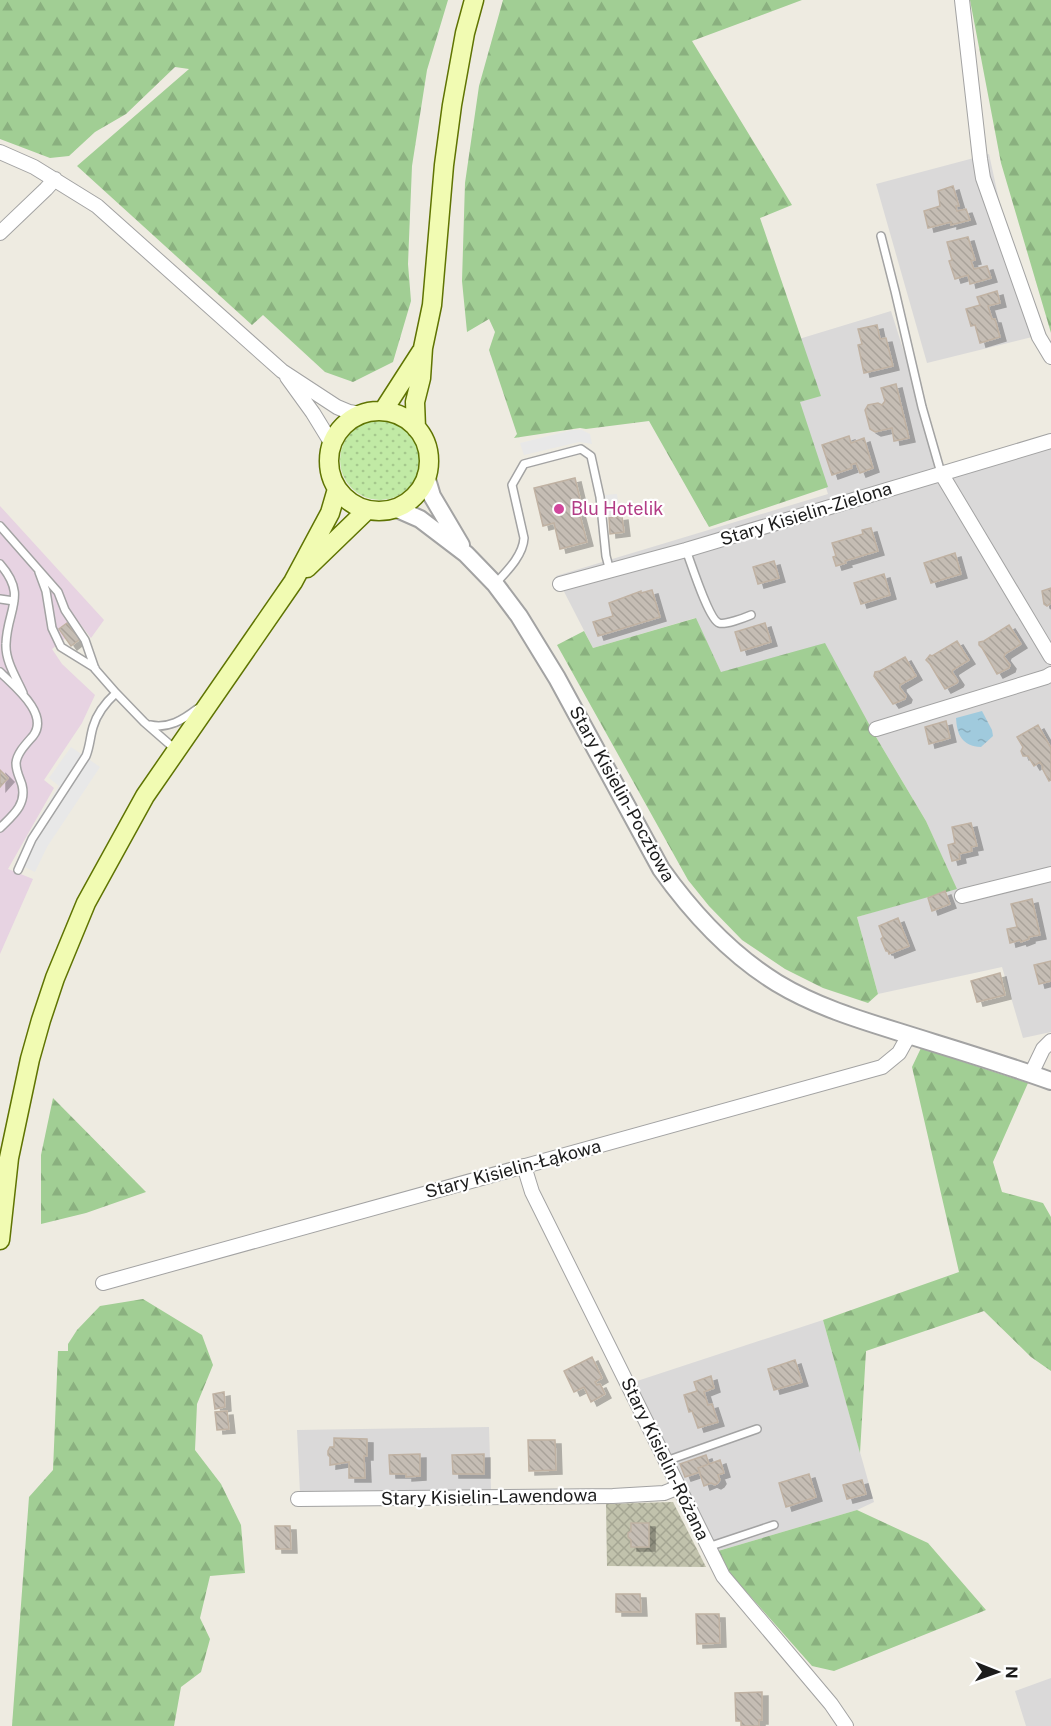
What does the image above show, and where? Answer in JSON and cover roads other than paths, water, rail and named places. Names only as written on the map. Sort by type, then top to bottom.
[{"type":"main road","points":[[416,428],[415,402],[432,305],[444,165],[452,105],[465,33],[474,0]]},
{"type":"main road","points":[[383,411],[423,348]]},
{"type":"main road","points":[[374,410],[383,411],[399,414],[416,428],[428,452],[426,476],[420,490],[408,501],[384,511],[366,511],[346,500],[337,489],[329,464],[332,444],[342,426],[352,418],[374,410]]},
{"type":"main road","points":[[0,1240],[9,1158],[41,1020],[55,978],[86,903],[145,796],[293,582],[330,513],[337,489]]},
{"type":"main road","points":[[293,582],[366,511]]},
{"type":"street","points":[[962,0],[983,178],[1039,337],[1051,357]]},
{"type":"street","points":[[0,152],[34,167],[97,206],[282,371],[337,407],[362,414]]},
{"type":"street","points":[[0,233],[55,179]]},
{"type":"street","points":[[282,371],[318,420],[332,444]]},
{"type":"street","name":"Stary Kisielin-Zielona","points":[[560,584],[686,550],[1051,441]]},
{"type":"street","points":[[941,473],[1051,657]]},
{"type":"street","name":"Stary Kisielin-Pocztowa","points":[[426,476],[432,496],[466,554]]},
{"type":"street","name":"Stary Kisielin-Pocztowa","points":[[395,508],[420,519],[466,554],[495,584],[519,616],[557,678],[661,869],[699,918],[743,959],[777,983],[822,1005],[1051,1080]]},
{"type":"street","points":[[876,729],[1051,674]]},
{"type":"street","points":[[962,896],[1051,874]]},
{"type":"street","name":"Stary Kisielin-Łąkowa","points":[[103,1283],[882,1067],[899,1053],[909,1035]]},
{"type":"street","points":[[1031,1074],[1043,1049],[1051,1041]]},
{"type":"street","name":"Stary Kisielin-Różana","points":[[524,1166],[532,1192],[723,1576],[831,1704],[846,1726]]},
{"type":"street","name":"Stary Kisielin-Lawendowa","points":[[298,1499],[613,1496],[664,1493],[678,1487]]},
{"type":"lane","points":[[881,236],[922,407],[941,473]]},
{"type":"lane","points":[[495,584],[524,546],[512,485],[524,464],[581,449],[591,456],[600,497],[609,571]]},
{"type":"lane","points":[[0,526],[58,592],[65,610],[85,640],[95,669]]},
{"type":"lane","points":[[686,550],[708,609],[716,622],[722,624],[751,615]]},
{"type":"lane","points":[[0,564],[11,577],[15,594],[5,647],[12,670],[36,714],[38,723],[36,731],[16,762],[24,797],[20,808],[0,828]]},
{"type":"lane","points":[[39,570],[46,591],[52,628],[61,647],[95,669],[147,725],[176,750]]},
{"type":"lane","points":[[0,599],[14,601]]},
{"type":"lane","points":[[0,672],[26,699]]},
{"type":"lane","points":[[18,870],[32,839],[86,756],[97,715],[116,693]]},
{"type":"lane","points":[[147,725],[165,727],[174,724],[191,714],[215,694]]},
{"type":"lane","points":[[666,1461],[758,1429]]},
{"type":"lane","points":[[708,1547],[774,1525]]},
{"type":"water","points":[[982,711],[993,736],[981,747],[965,742],[959,734],[956,718]]},
{"type":"place","name":"Blu Hotelik","points":[[559,509]]}]
